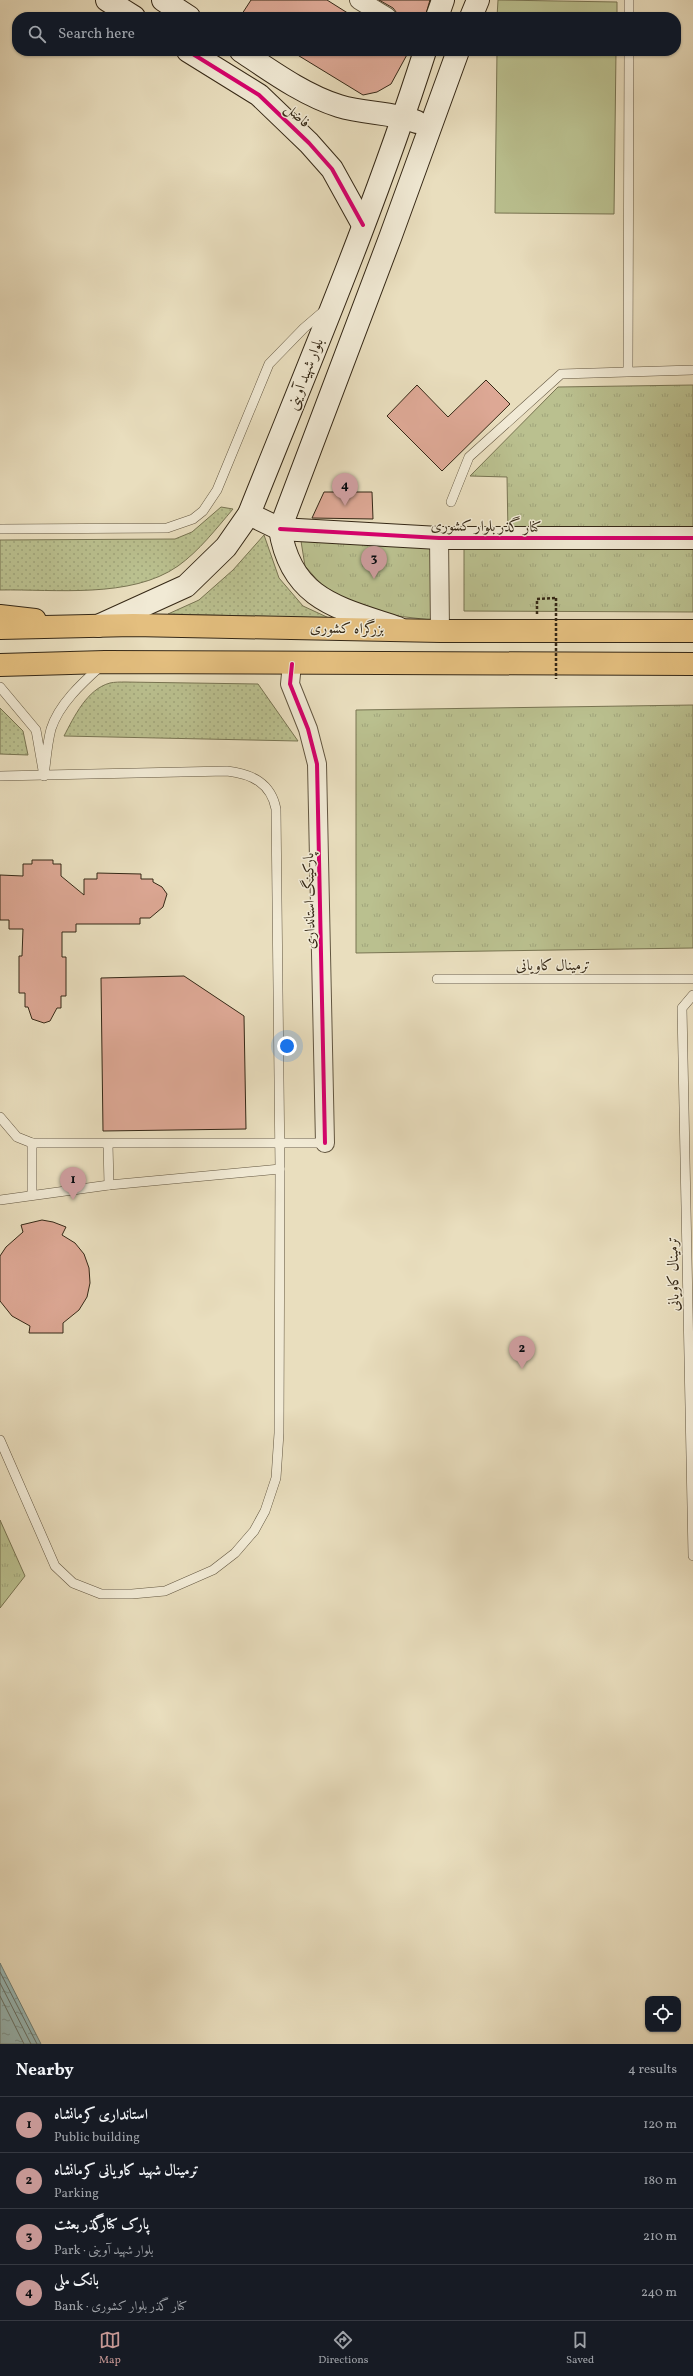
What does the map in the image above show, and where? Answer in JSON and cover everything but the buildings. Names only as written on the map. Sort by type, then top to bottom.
[{"type":"main road","points":[[107,0],[126,12]]},
{"type":"main road","points":[[163,0],[181,12]]},
{"type":"main road","points":[[439,12],[443,0]]},
{"type":"main road","points":[[473,12],[478,0]]},
{"type":"main road","name":"فاضل","points":[[196,56],[259,95],[309,143],[332,169],[363,224]]},
{"type":"main road","name":"فاضل","points":[[249,56],[302,90],[338,106],[376,115],[404,117],[430,128]]},
{"type":"main road","name":"بلوار شهید آوینی","points":[[98,626],[186,586],[226,547],[250,514],[404,117],[422,56]]},
{"type":"main road","name":"بلوار شهید آوینی","points":[[280,529],[456,56]]},
{"type":"main road","points":[[250,514],[280,529],[288,562],[316,594],[332,605],[401,629]]},
{"type":"main road","name":"کنار گذر بلوار کشوری","points":[[280,529],[439,538],[693,538]]},
{"type":"main road","points":[[0,616],[98,626]]},
{"type":"main road","name":"بزرگراه کشوری","points":[[0,627],[29,628],[98,626],[401,629],[440,631],[693,631]]},
{"type":"main road","points":[[0,665],[105,662],[292,664],[693,664]]},
{"type":"street","points":[[359,0],[379,12]]},
{"type":"street","points":[[439,538],[440,631]]},
{"type":"street","name":"پارکینگ استانداری","points":[[292,664],[290,684],[308,729],[317,764],[325,1143]]},
{"type":"lane","points":[[629,0],[629,12]]},
{"type":"lane","points":[[628,371],[629,56]]},
{"type":"lane","points":[[0,530],[167,528],[193,519],[203,511],[217,490],[269,364],[304,328],[332,304]]},
{"type":"lane","points":[[451,502],[469,457],[561,374],[693,370]]},
{"type":"lane","points":[[44,776],[51,730],[56,719],[81,683],[105,662]]},
{"type":"lane","points":[[0,687],[36,730],[44,776]]},
{"type":"lane","points":[[0,776],[227,771],[254,777],[270,791],[276,809],[280,1144],[277,1472],[274,1489],[265,1511],[254,1532],[235,1553],[213,1570],[164,1591],[132,1594],[100,1594],[73,1583],[55,1566],[0,1440]]},
{"type":"lane","name":"ترمینال کاویانی","points":[[437,979],[693,979]]},
{"type":"lane","name":"ترمینال کاویانی","points":[[693,995],[682,1008],[693,1556]]},
{"type":"lane","points":[[0,1117],[17,1137],[32,1143],[325,1143]]},
{"type":"lane","points":[[32,1143],[32,1195]]},
{"type":"lane","points":[[108,1144],[109,1185]]},
{"type":"lane","points":[[0,1200],[109,1185],[280,1169]]},
{"type":"path","points":[[537,599],[556,598],[556,679]]},
{"type":"green space","points":[[498,0],[617,2],[617,12],[497,12]]},
{"type":"green space","points":[[497,56],[616,56],[614,214],[495,213]]},
{"type":"green space","points":[[693,385],[693,529],[508,532],[507,477],[470,476],[558,387]]},
{"type":"green space","points":[[221,507],[233,509],[193,554],[178,566],[159,576],[138,584],[92,590],[0,590],[0,540],[175,539],[192,532]]},
{"type":"green space","points":[[264,535],[279,578],[303,606],[329,618],[168,614],[199,600],[233,570]]},
{"type":"green space","points":[[301,541],[431,546],[431,620],[372,613],[328,592],[305,566]]},
{"type":"green space","points":[[464,548],[693,548],[693,612],[464,611]]},
{"type":"green space","points":[[115,682],[258,684],[298,741],[64,736],[88,697],[102,686]]},
{"type":"green space","points":[[693,705],[693,948],[356,953],[356,710]]},
{"type":"green space","points":[[0,708],[23,731],[28,755],[0,754]]},
{"type":"green space","points":[[0,1520],[25,1576],[0,1608]]},
{"type":"water","points":[[0,1963],[41,2044],[0,2044]]},
{"type":"cycle path","points":[[196,56],[259,95],[309,143],[332,169],[363,225]]},
{"type":"cycle path","points":[[280,529],[439,538],[693,538]]},
{"type":"cycle path","points":[[292,664],[290,684],[308,729],[317,764],[325,1143]]},
{"type":"place","name":"بانک ملی","points":[[345,506]]},
{"type":"place","name":"پارک کنارگذر بعثت","points":[[374,579]]},
{"type":"place","name":"استانداری کرمانشاه","points":[[73,1200]]},
{"type":"place","name":"ترمینال شهید کاویانی کرمانشاه","points":[[522,1369]]}]
